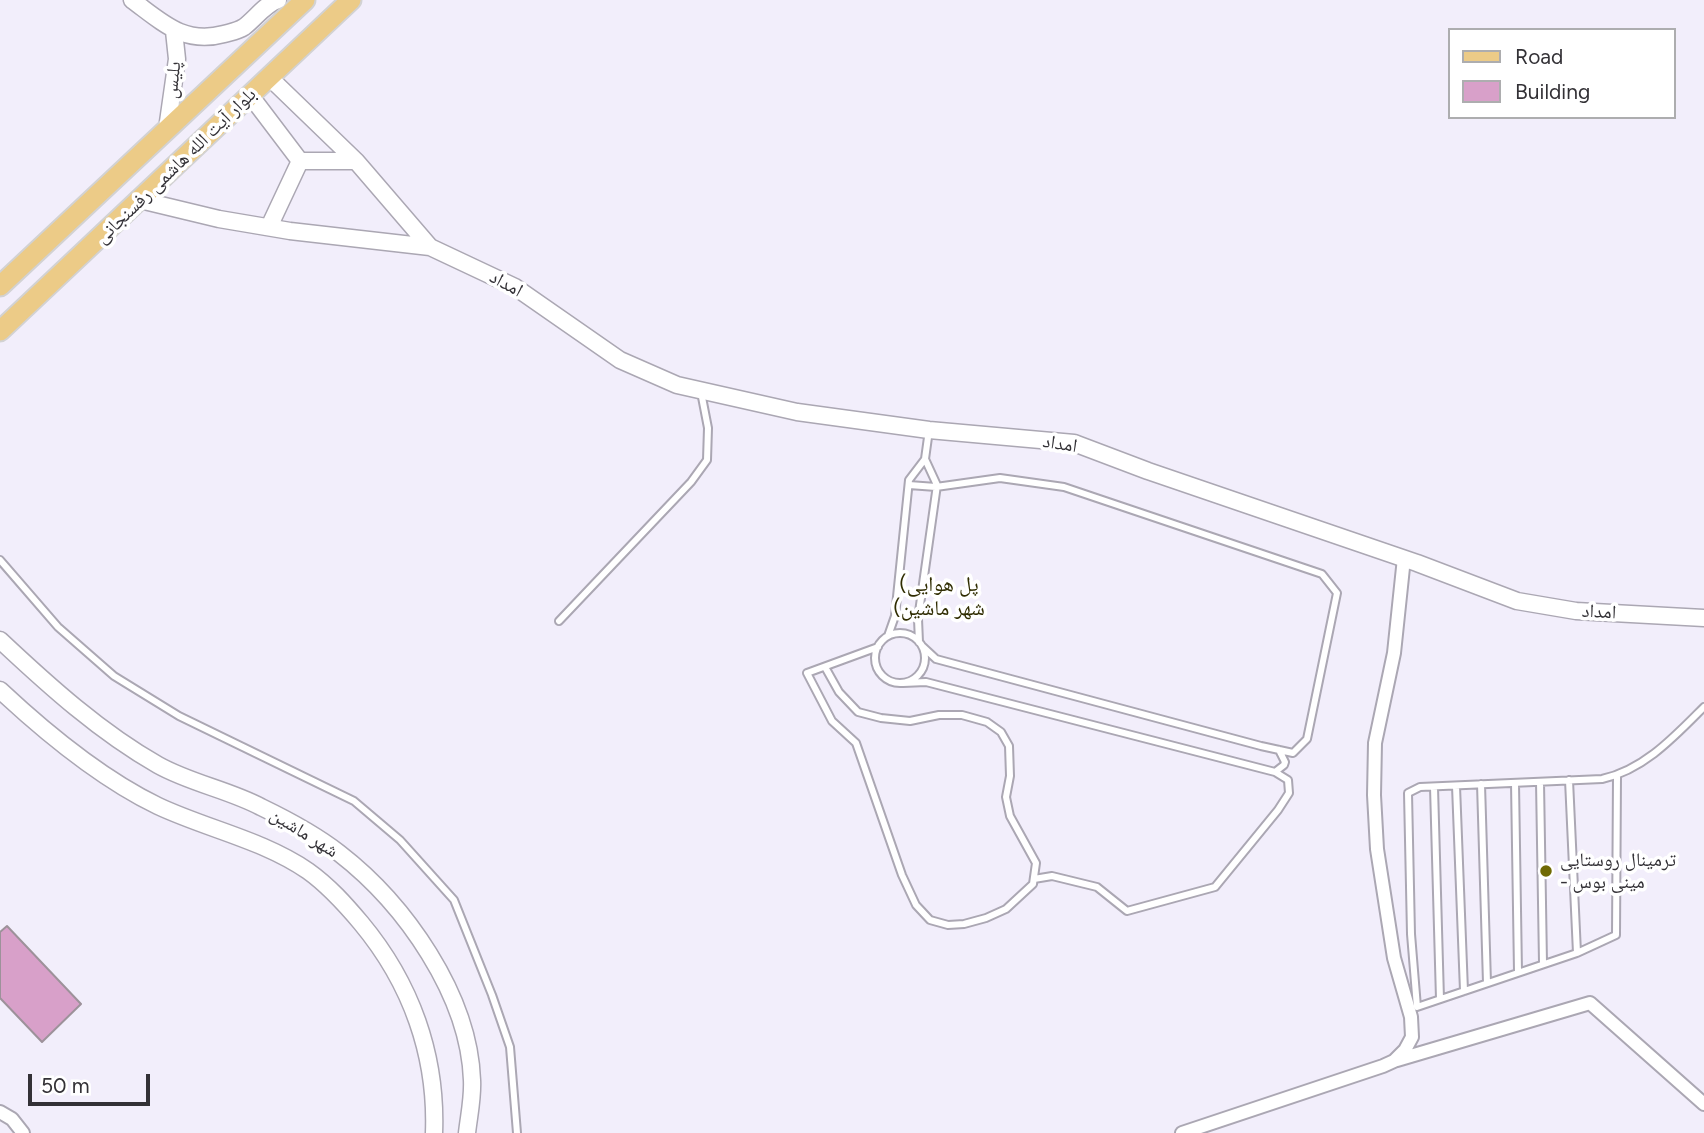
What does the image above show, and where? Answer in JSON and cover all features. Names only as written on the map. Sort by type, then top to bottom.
[{"type":"main road","name":"بلوار آیت الله هاشمی رفسنجانی","points":[[0,286],[305,0]]},
{"type":"main road","name":"بلوار آیت الله هاشمی رفسنجانی","points":[[0,331],[351,0]]},
{"type":"main road","points":[[247,55],[269,77]]},
{"type":"main road","points":[[228,73],[250,95]]},
{"type":"street","name":"پلیس","points":[[132,0],[174,31],[208,38],[236,31],[269,4],[278,0]]},
{"type":"street","name":"پلیس","points":[[167,129],[177,59],[174,31]]},
{"type":"street","points":[[269,77],[356,161],[430,247]]},
{"type":"street","points":[[250,95],[300,161]]},
{"type":"street","points":[[300,161],[356,161]]},
{"type":"street","points":[[269,228],[300,161]]},
{"type":"street","points":[[140,200],[269,228],[430,247]]},
{"type":"street","name":"امداد","points":[[430,247],[515,287],[620,360],[677,385],[797,412],[929,430],[1074,443],[1404,558],[1517,601],[1576,611],[1704,618]]},
{"type":"street","points":[[1394,1061],[1405,1050],[1412,1037],[1411,1017],[1394,958],[1377,849],[1374,743],[1394,653],[1404,558]]},
{"type":"street","name":"شهر ماشین","points":[[0,640],[81,711],[126,746],[162,767],[260,806],[305,831],[339,853],[373,884],[426,948],[446,984],[460,1018],[472,1079],[467,1133]]},
{"type":"street","name":"شهر ماشین","points":[[0,690],[82,758],[128,789],[158,806],[263,848],[307,871],[341,898],[397,972],[417,1015],[428,1052],[433,1090],[434,1133]]},
{"type":"street","points":[[1182,1133],[1355,1077],[1394,1061],[1590,1003],[1704,1104]]},
{"type":"street","points":[[0,1112],[12,1119],[23,1133]]},
{"type":"lane","points":[[559,621],[691,482],[707,460],[708,428],[701,390]]},
{"type":"lane","points":[[904,683],[923,669],[925,653],[920,644],[918,619],[936,487],[925,459],[929,430]]},
{"type":"lane","points":[[925,459],[909,480],[895,616],[888,636],[878,647],[876,654],[878,670],[889,680],[904,683],[926,682],[1275,772],[1288,780],[1289,793],[1278,810],[1214,887],[1127,911],[1097,887],[1052,876],[1034,879]]},
{"type":"lane","points":[[888,636],[905,634],[936,659],[1293,753],[1307,739],[1337,593],[1322,574],[1064,487],[1000,478],[936,487],[909,485]]},
{"type":"lane","points":[[0,560],[58,627],[114,676],[179,716],[354,801],[400,840],[454,901],[488,983],[510,1047],[517,1133]]},
{"type":"lane","points":[[825,667],[839,692],[858,712],[910,721],[939,715],[962,716],[987,722],[1001,732],[1009,746],[1010,776],[1006,797],[1010,816],[1036,863],[1033,884],[1023,896],[1006,909],[986,918],[948,925],[930,920],[916,905],[902,875],[856,743],[832,721],[807,673],[878,647]]},
{"type":"lane","points":[[1617,776],[1616,935],[1577,953],[1418,1007],[1411,934],[1408,793],[1420,787],[1617,776],[1641,763],[1678,733],[1704,706]]},
{"type":"lane","points":[[1275,772],[1285,762],[1279,750]]},
{"type":"lane","points":[[1569,780],[1577,953]]},
{"type":"lane","points":[[1540,782],[1543,963]]},
{"type":"lane","points":[[1514,783],[1518,972]]},
{"type":"lane","points":[[1481,784],[1487,983]]},
{"type":"lane","points":[[1456,786],[1464,991]]},
{"type":"lane","points":[[1434,787],[1440,999]]},
{"type":"building","points":[[7,926],[81,1004],[42,1042],[0,998],[0,932]]},
{"type":"place","name":"ترمینال روستایی - مینی بوس","points":[[1546,871]]},
{"type":"district","name":"(پل هوایی (شهر ماشین","points":[[939,597]]}]
